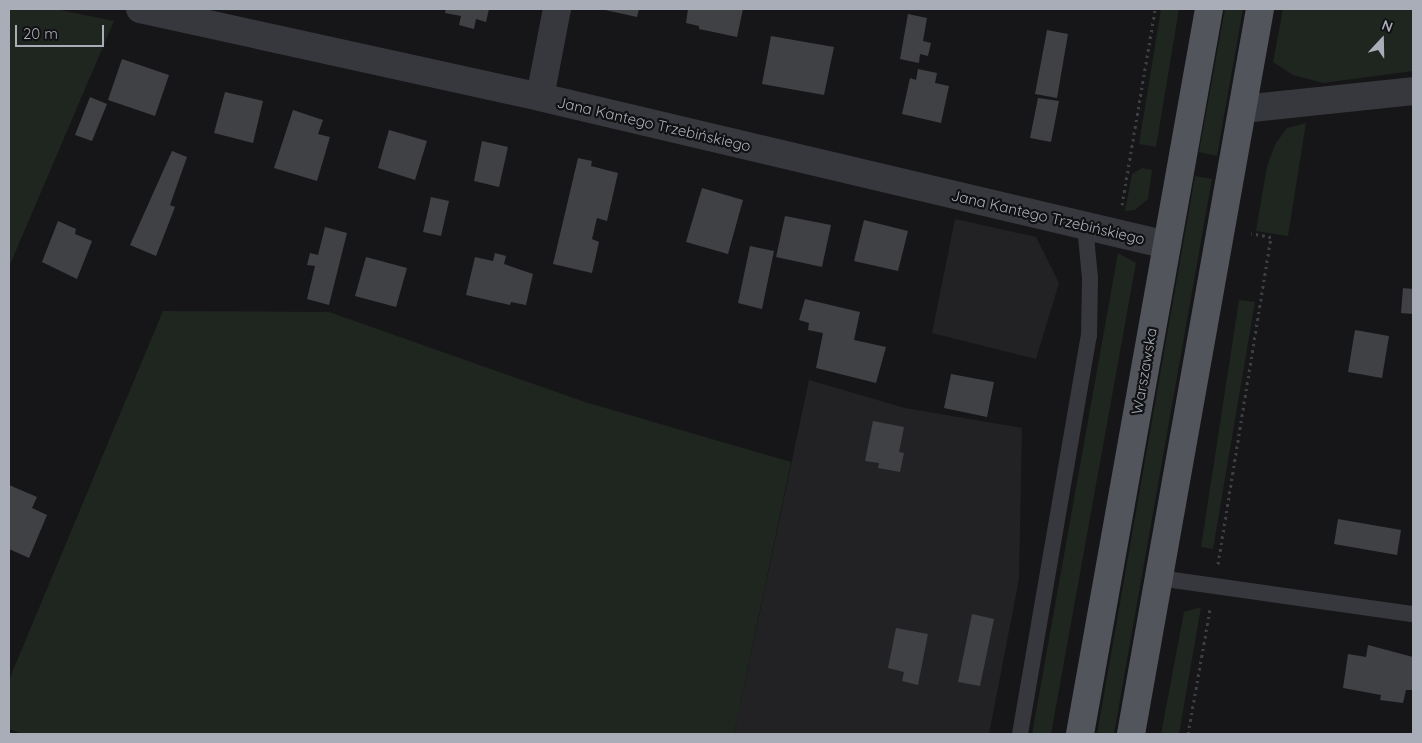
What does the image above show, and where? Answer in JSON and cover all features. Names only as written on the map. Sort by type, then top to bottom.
[{"type":"main road","name":"Warszawska","points":[[1080,734],[1209,9]]},
{"type":"main road","points":[[1132,734],[1260,9]]},
{"type":"street","name":"Jana Kantego Trzebińskiego","points":[[140,9],[214,16],[540,97],[1167,245]]},
{"type":"street","points":[[540,97],[556,9]]},
{"type":"street","points":[[1243,109],[1413,91]]},
{"type":"lane","points":[[1020,734],[1088,336],[1090,278],[1085,226]]},
{"type":"lane","points":[[1159,578],[1413,614]]},
{"type":"path","points":[[1117,233],[1155,9]]},
{"type":"path","points":[[1188,734],[1215,586],[1272,237],[1250,235],[1252,225]]},
{"type":"shaded area","points":[[9,9],[55,9],[114,21],[9,267]]},
{"type":"shaded area","points":[[1161,9],[1179,9],[1156,147],[1139,144]]},
{"type":"shaded area","points":[[1225,9],[1243,9],[1217,156],[1199,152]]},
{"type":"shaded area","points":[[1283,9],[1413,9],[1413,71],[1323,83],[1293,75],[1273,62]]},
{"type":"shaded area","points":[[1306,123],[1288,236],[1256,231],[1267,166],[1276,143],[1287,128]]},
{"type":"shaded area","points":[[1142,168],[1152,170],[1148,199],[1135,210],[1125,211],[1132,174]]},
{"type":"shaded area","points":[[1195,176],[1212,179],[1114,734],[1097,734]]},
{"type":"shaded area","points":[[955,219],[1036,237],[1059,283],[1036,359],[932,333]]},
{"type":"shaded area","points":[[1118,253],[1136,263],[1051,734],[1032,734]]},
{"type":"shaded area","points":[[1239,300],[1255,302],[1213,549],[1201,547]]},
{"type":"shaded area","points":[[163,311],[329,312],[585,402],[791,462],[734,734],[23,734],[9,729],[9,680]]},
{"type":"shaded area","points":[[809,380],[905,408],[1022,428],[1019,579],[989,734],[734,734]]},
{"type":"shaded area","points":[[1201,607],[1179,734],[1161,734],[1184,612]]},
{"type":"building","points":[[446,9],[489,9],[486,22],[476,19],[474,29],[459,25],[461,16],[445,13]]},
{"type":"building","points":[[601,9],[639,9],[637,17]]},
{"type":"building","points":[[688,9],[743,9],[737,37],[699,29],[699,26],[686,23]]},
{"type":"building","points":[[908,14],[927,18],[923,41],[931,43],[928,56],[920,54],[919,63],[900,59]]},
{"type":"building","points":[[1047,30],[1068,34],[1057,98],[1035,94]]},
{"type":"building","points":[[771,36],[834,47],[824,95],[762,84]]},
{"type":"building","points":[[122,59],[169,75],[155,116],[108,100]]},
{"type":"building","points":[[918,69],[937,73],[935,83],[949,86],[941,123],[902,114],[910,78],[916,80]]},
{"type":"building","points":[[225,92],[263,101],[253,143],[214,133]]},
{"type":"building","points":[[90,97],[107,104],[92,141],[75,135]]},
{"type":"building","points":[[1038,98],[1059,101],[1051,142],[1030,138]]},
{"type":"building","points":[[293,110],[323,120],[318,134],[330,137],[317,181],[274,168]]},
{"type":"building","points":[[389,130],[427,141],[415,180],[378,168]]},
{"type":"building","points":[[482,141],[508,147],[499,187],[474,181]]},
{"type":"building","points":[[172,151],[187,157],[170,205],[175,207],[156,256],[130,245]]},
{"type":"building","points":[[578,158],[592,161],[591,166],[618,173],[607,221],[597,218],[592,239],[599,242],[592,273],[553,264]]},
{"type":"building","points":[[702,188],[743,200],[728,254],[686,242]]},
{"type":"building","points":[[431,197],[449,201],[441,236],[423,232]]},
{"type":"building","points":[[785,216],[831,225],[822,267],[776,257]]},
{"type":"building","points":[[864,220],[908,231],[898,271],[854,261]]},
{"type":"building","points":[[58,221],[76,229],[75,234],[92,241],[77,279],[42,262]]},
{"type":"building","points":[[325,227],[347,233],[329,305],[307,299],[315,266],[307,265],[310,253],[318,255]]},
{"type":"building","points":[[750,246],[774,251],[762,309],[738,303]]},
{"type":"building","points":[[495,253],[506,256],[504,264],[533,274],[526,305],[511,302],[510,305],[466,295],[475,257],[493,261]]},
{"type":"building","points":[[366,257],[407,268],[396,307],[355,296]]},
{"type":"building","points":[[1403,288],[1413,289],[1413,314],[1401,313]]},
{"type":"building","points":[[805,299],[860,312],[854,340],[886,347],[876,383],[816,368],[823,333],[808,330],[809,323],[799,320]]},
{"type":"building","points":[[1355,330],[1389,336],[1382,378],[1348,372]]},
{"type":"building","points":[[951,374],[994,382],[987,417],[944,408]]},
{"type":"building","points":[[873,421],[904,427],[899,452],[904,453],[900,472],[878,468],[879,463],[865,461]]},
{"type":"building","points":[[9,485],[37,497],[32,508],[47,515],[29,558],[9,549]]},
{"type":"building","points":[[1338,519],[1401,530],[1397,555],[1334,544]]},
{"type":"building","points":[[972,614],[994,619],[980,686],[958,682]]},
{"type":"building","points":[[896,628],[928,634],[918,685],[902,681],[904,672],[888,668]]},
{"type":"building","points":[[1368,645],[1413,657],[1412,690],[1406,690],[1403,703],[1380,700],[1381,695],[1343,688],[1348,654],[1366,657]]}]
